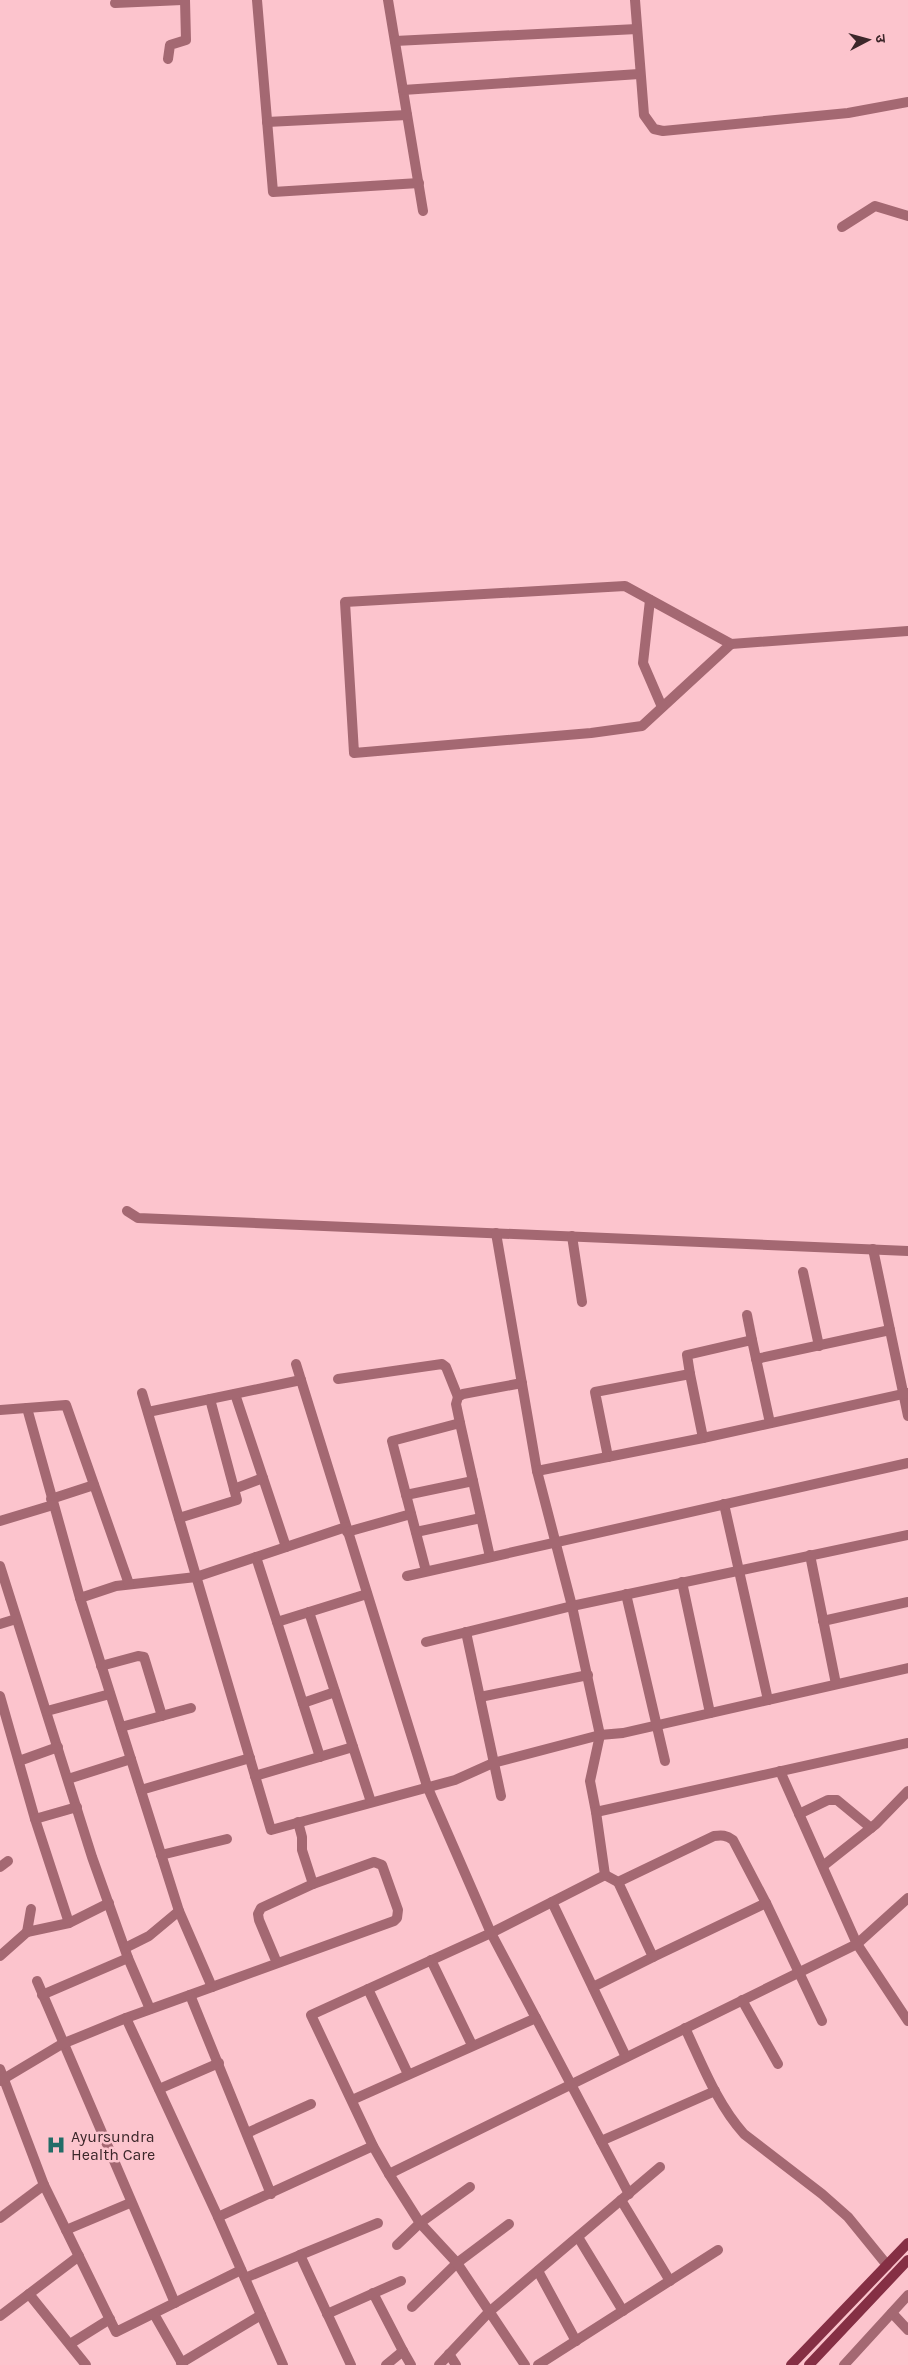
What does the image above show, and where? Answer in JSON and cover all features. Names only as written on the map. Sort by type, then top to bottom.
[{"type":"main road","points":[[791,2365],[908,2243]]},
{"type":"main road","points":[[809,2365],[908,2260]]},
{"type":"street","points":[[115,3],[184,0],[187,38],[185,41],[170,45],[168,59]]},
{"type":"street","points":[[256,0],[273,192],[419,182]]},
{"type":"street","points":[[388,0],[424,211]]},
{"type":"street","points":[[635,0],[639,74],[644,115],[654,129],[663,131],[848,113],[908,102]]},
{"type":"street","points":[[395,41],[637,29]]},
{"type":"street","points":[[403,90],[639,74]]},
{"type":"street","points":[[267,122],[407,115]]},
{"type":"street","points":[[842,227],[875,206],[908,216]]},
{"type":"street","points":[[731,644],[642,726],[591,733],[354,753],[345,602],[625,586],[731,644],[908,632]]},
{"type":"street","points":[[650,600],[643,663],[662,707]]},
{"type":"street","points":[[127,1211],[138,1218],[873,1249],[907,1253]]},
{"type":"street","points":[[496,1232],[537,1471],[572,1606],[600,1735],[590,1781],[605,1875]]},
{"type":"street","points":[[572,1236],[582,1302]]},
{"type":"street","points":[[873,1249],[906,1394],[908,1416]]},
{"type":"street","points":[[803,1272],[819,1346]]},
{"type":"street","points":[[747,1315],[770,1423]]},
{"type":"street","points":[[756,1359],[890,1330]]},
{"type":"street","points":[[703,1438],[687,1355],[752,1340]]},
{"type":"street","points":[[296,1364],[427,1786],[490,1933],[601,2141],[625,2197],[670,2281]]},
{"type":"street","points":[[338,1379],[442,1364],[446,1367],[458,1397],[456,1404],[490,1557]]},
{"type":"street","points":[[608,1457],[595,1392],[690,1374]]},
{"type":"street","points":[[148,1412],[301,1380]]},
{"type":"street","points":[[458,1397],[463,1394],[522,1383]]},
{"type":"street","points":[[142,1393],[271,1830],[427,1786],[455,1780],[494,1763],[600,1735],[623,1733],[908,1668]]},
{"type":"street","points":[[235,1394],[286,1547]]},
{"type":"street","points":[[537,1471],[703,1438],[906,1394]]},
{"type":"street","points":[[179,1518],[237,1500],[210,1399]]},
{"type":"street","points":[[0,1410],[66,1405],[128,1584]]},
{"type":"street","points":[[26,1408],[80,1598],[161,1855],[179,1911],[212,1987]]},
{"type":"street","points":[[426,1571],[392,1441],[460,1423]]},
{"type":"street","points":[[407,1576],[908,1463]]},
{"type":"street","points":[[234,1489],[263,1478]]},
{"type":"street","points":[[406,1495],[472,1481]]},
{"type":"street","points":[[0,1520],[94,1485]]},
{"type":"street","points":[[724,1504],[768,1700]]},
{"type":"street","points":[[80,1598],[128,1584],[196,1577],[347,1529],[411,1514]]},
{"type":"street","points":[[416,1532],[481,1518]]},
{"type":"street","points":[[426,1642],[572,1606],[908,1534]]},
{"type":"street","points":[[810,1555],[836,1684]]},
{"type":"street","points":[[256,1557],[320,1757]]},
{"type":"street","points":[[0,1566],[3,1584],[109,1903],[126,1953],[150,2008]]},
{"type":"street","points":[[682,1582],[710,1713]]},
{"type":"street","points":[[277,1622],[367,1594]]},
{"type":"street","points":[[626,1594],[665,1761]]},
{"type":"street","points":[[823,1621],[908,1602]]},
{"type":"street","points":[[310,1612],[371,1802]]},
{"type":"street","points":[[0,1624],[16,1619]]},
{"type":"street","points":[[466,1632],[501,1796]]},
{"type":"street","points":[[101,1666],[138,1656],[144,1657],[162,1716]]},
{"type":"street","points":[[480,1697],[588,1675]]},
{"type":"street","points":[[303,1703],[335,1692]]},
{"type":"street","points":[[46,1711],[110,1694]]},
{"type":"street","points":[[0,1696],[35,1819],[69,1923]]},
{"type":"street","points":[[121,1727],[192,1708]]},
{"type":"street","points":[[596,1812],[908,1743]]},
{"type":"street","points":[[19,1761],[58,1747]]},
{"type":"street","points":[[255,1776],[353,1747]]},
{"type":"street","points":[[141,1790],[250,1758]]},
{"type":"street","points":[[68,1779],[131,1759]]},
{"type":"street","points":[[780,1771],[857,1944],[908,2021]]},
{"type":"street","points":[[823,1866],[871,1828],[908,1791]]},
{"type":"street","points":[[799,1814],[828,1800],[837,1800],[871,1828]]},
{"type":"street","points":[[35,1819],[77,1807]]},
{"type":"street","points":[[298,1822],[302,1837],[302,1850],[313,1884]]},
{"type":"street","points":[[618,1882],[714,1836],[723,1834],[733,1840],[766,1903],[822,2021]]},
{"type":"street","points":[[161,1855],[227,1839]]},
{"type":"street","points":[[2,2080],[62,2044],[150,2008],[212,1987],[277,1963],[397,1918],[396,1904],[382,1865],[374,1862],[313,1884],[266,1905],[258,1914],[277,1963]]},
{"type":"street","points":[[605,1875],[618,1882],[652,1957]]},
{"type":"street","points":[[525,2365],[457,2263],[420,2223],[389,2174],[373,2146],[311,2015],[490,1933],[605,1875]]},
{"type":"street","points":[[389,2174],[857,1944],[908,1898]]},
{"type":"street","points":[[552,1902],[626,2057]]},
{"type":"street","points":[[0,1956],[27,1932],[69,1923],[109,1903]]},
{"type":"street","points":[[593,1987],[766,1903]]},
{"type":"street","points":[[27,1932],[31,1909]]},
{"type":"street","points":[[42,1995],[126,1953],[150,1936],[179,1911]]},
{"type":"street","points":[[431,1960],[472,2046]]},
{"type":"street","points":[[37,1982],[130,2203],[175,2303]]},
{"type":"street","points":[[368,1989],[408,2074]]},
{"type":"street","points":[[190,1995],[271,2194]]},
{"type":"street","points":[[742,2000],[778,2064]]},
{"type":"street","points":[[126,2018],[218,2217],[283,2365]]},
{"type":"street","points":[[352,2100],[536,2018]]},
{"type":"street","points":[[685,2028],[715,2091],[744,2134],[822,2194],[848,2217],[887,2264]]},
{"type":"street","points":[[159,2089],[219,2063]]},
{"type":"street","points":[[0,2069],[2,2080],[44,2184],[116,2332],[175,2303],[243,2274],[300,2256],[378,2223]]},
{"type":"street","points":[[601,2141],[715,2091]]},
{"type":"street","points":[[247,2133],[311,2104]]},
{"type":"street","points":[[218,2217],[373,2146]]},
{"type":"street","points":[[438,2365],[489,2312],[660,2167]]},
{"type":"street","points":[[0,2218],[44,2184]]},
{"type":"street","points":[[397,2245],[420,2223],[470,2187]]},
{"type":"street","points":[[66,2230],[130,2203]]},
{"type":"street","points":[[412,2306],[457,2263],[509,2224]]},
{"type":"street","points":[[578,2237],[623,2311]]},
{"type":"street","points":[[538,2365],[718,2250]]},
{"type":"street","points":[[0,2316],[79,2256]]},
{"type":"street","points":[[300,2256],[351,2365]]},
{"type":"street","points":[[538,2271],[576,2341]]},
{"type":"street","points":[[327,2314],[401,2281]]},
{"type":"street","points":[[373,2293],[411,2365]]},
{"type":"street","points":[[29,2294],[86,2365]]},
{"type":"street","points":[[848,2364],[908,2295]]},
{"type":"street","points":[[892,2313],[908,2330]]},
{"type":"street","points":[[154,2314],[182,2364],[261,2314]]},
{"type":"street","points":[[70,2344],[110,2319]]},
{"type":"street","points":[[386,2365],[403,2351]]},
{"type":"street","points":[[449,2354],[456,2365]]},
{"type":"place","name":"Ayursundra Health Care","points":[[56,2145]]}]
